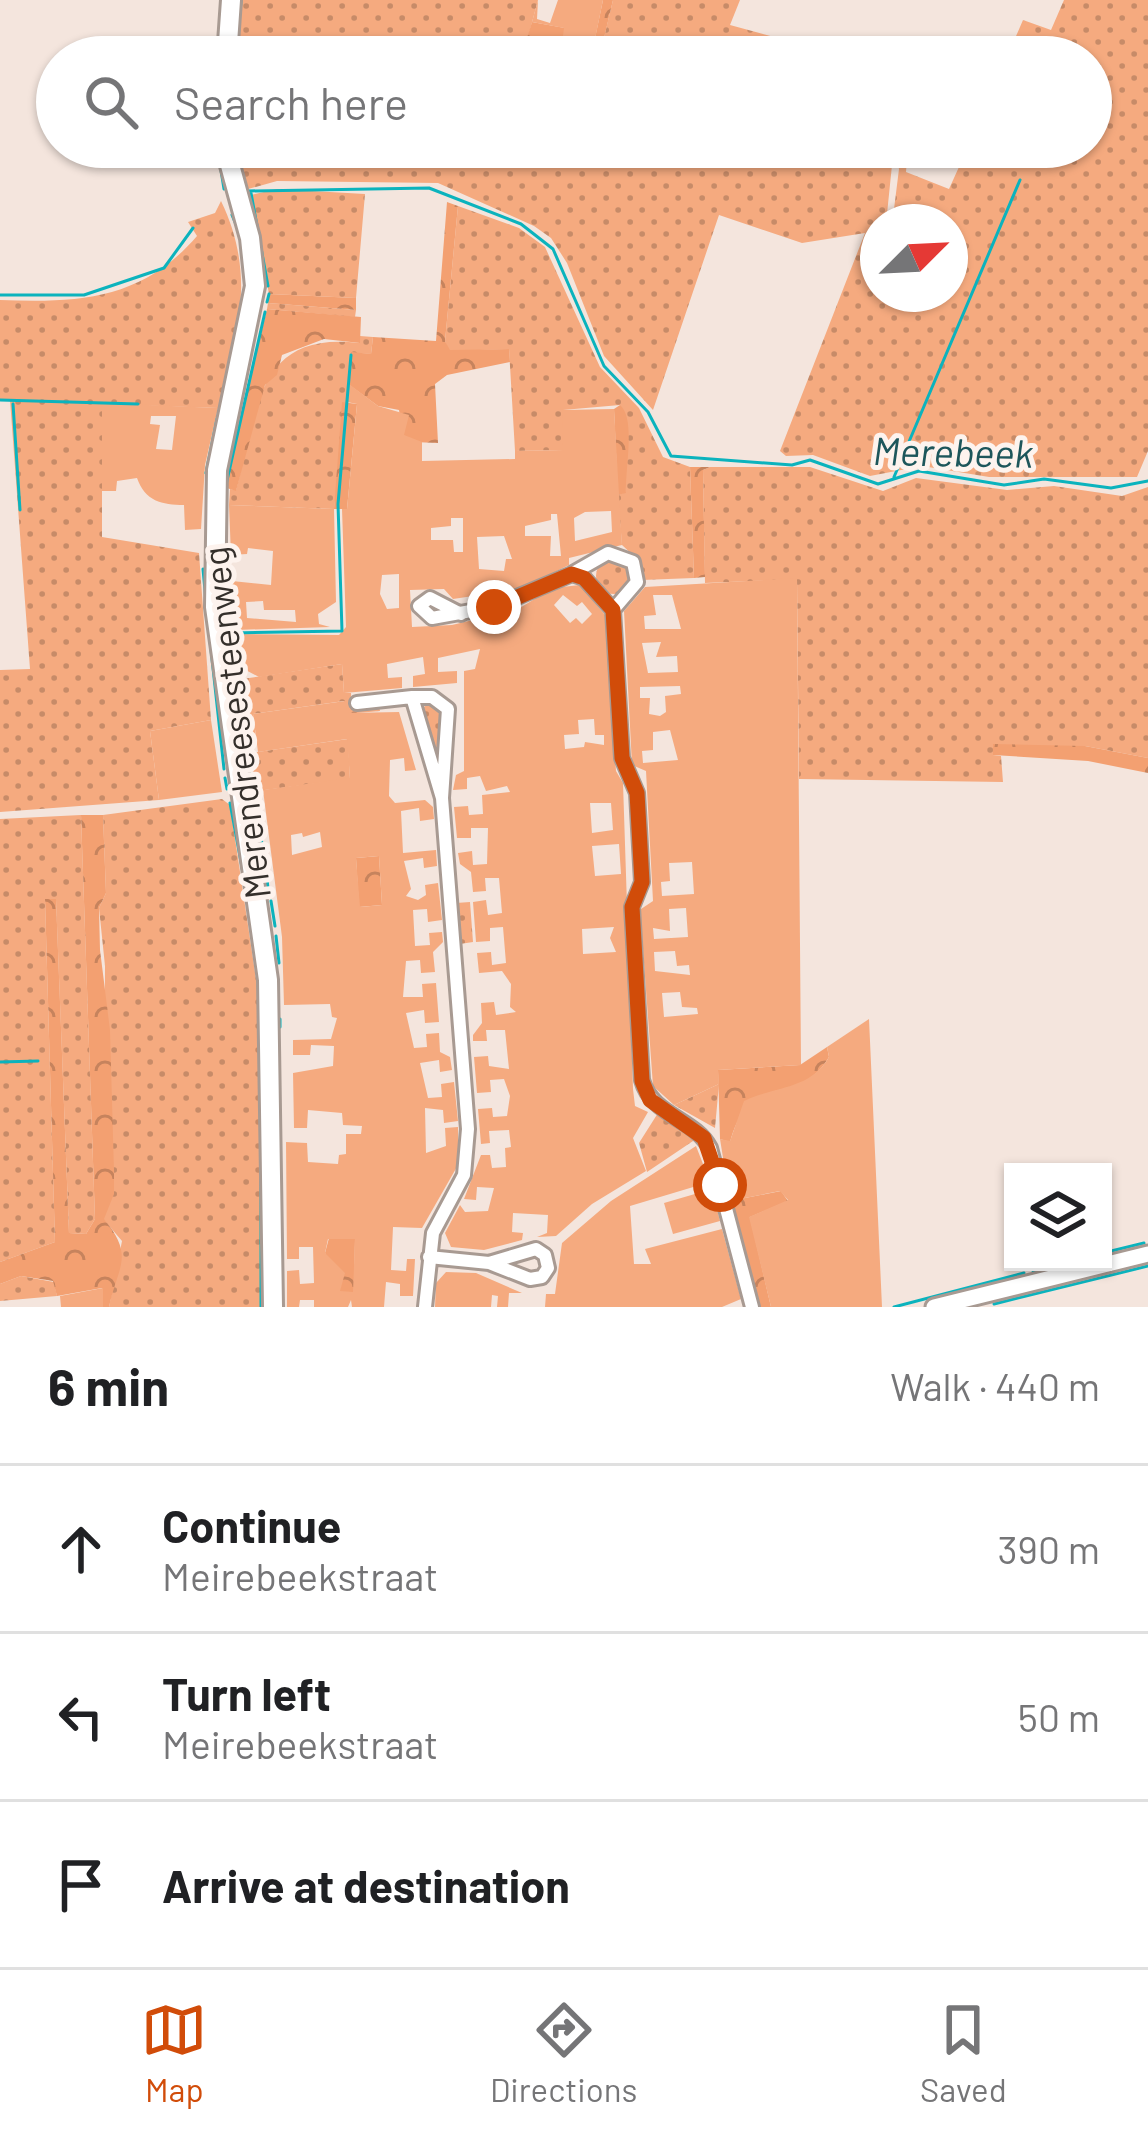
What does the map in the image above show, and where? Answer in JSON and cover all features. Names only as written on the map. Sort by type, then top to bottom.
[{"type":"main road","points":[[228,36],[231,0]]},
{"type":"main road","name":"Merendreesesteenweg","points":[[231,168],[250,238],[255,286],[217,470],[214,607],[268,980],[272,1307]]},
{"type":"street","points":[[460,614],[505,603],[608,554],[627,556],[637,582],[613,610]]},
{"type":"street","points":[[572,574],[584,578],[613,610],[622,758],[637,793],[642,882],[632,907],[642,1081],[650,1100],[697,1131],[710,1148],[752,1307]]},
{"type":"street","points":[[357,703],[432,697],[448,710],[442,798],[469,1160],[434,1233],[425,1307]]},
{"type":"street","points":[[412,698],[442,798]]},
{"type":"street","points":[[934,1307],[1148,1254]]},
{"type":"street","points":[[429,1257],[488,1263]]},
{"type":"shaded area","points":[[239,0],[538,0],[528,36],[236,36]]},
{"type":"shaded area","points":[[538,0],[537,19],[550,23],[558,0],[603,0],[596,36],[563,36],[564,28],[532,22]]},
{"type":"shaded area","points":[[613,0],[740,0],[730,25],[771,36],[604,36]]},
{"type":"shaded area","points":[[1064,0],[1148,0],[1148,451],[1137,477],[989,477],[922,466],[870,476],[813,455],[786,456],[780,451],[860,246],[860,312],[968,312],[968,204],[895,204],[899,168],[949,189],[958,168],[1112,168],[1112,36],[1016,36],[1023,20],[1051,30]]},
{"type":"shaded area","points":[[236,168],[892,168],[888,204],[860,204],[860,234],[802,243],[719,215],[653,410],[604,356],[567,263],[551,238],[534,226],[438,183],[277,181],[241,191]]},
{"type":"shaded area","points":[[277,189],[365,194],[356,298],[269,294],[251,195]]},
{"type":"shaded area","points":[[221,201],[232,228],[241,279],[237,329],[218,408],[102,404],[102,537],[199,553],[211,720],[150,731],[159,800],[0,812],[0,670],[30,669],[10,400],[0,399],[0,300],[83,298],[131,285],[176,257],[197,236],[188,222],[215,213]]},
{"type":"shaded area","points":[[458,206],[519,228],[545,247],[600,367],[639,408],[663,457],[690,467],[694,578],[642,580],[638,560],[622,545],[618,495],[626,492],[620,405],[563,410],[564,450],[515,451],[509,349],[449,351],[445,341]]},
{"type":"shaded area","points":[[268,303],[356,310],[355,317],[267,309]]},
{"type":"shaded area","points":[[360,336],[373,337],[371,354],[352,353],[334,509],[229,505],[257,405],[281,363],[299,350],[325,343],[359,343]]},
{"type":"shaded area","points":[[349,384],[378,406],[409,415],[404,435],[422,442],[422,461],[515,459],[515,451],[563,450],[562,410],[614,409],[622,545],[569,558],[569,565],[520,589],[453,599],[444,589],[410,590],[412,627],[452,625],[518,609],[553,588],[580,585],[605,615],[616,771],[623,783],[633,1089],[635,1106],[648,1112],[633,1138],[646,1171],[592,1204],[556,1236],[537,1237],[547,1233],[548,1215],[513,1213],[512,1232],[523,1233],[522,1240],[484,1250],[451,1247],[445,1233],[460,1205],[465,1212],[488,1211],[494,1188],[477,1187],[476,1200],[464,1199],[481,1155],[490,1155],[492,1168],[506,1167],[505,1148],[511,1147],[509,1130],[489,1131],[490,1143],[481,1144],[478,1109],[492,1108],[493,1117],[507,1116],[510,1096],[504,1079],[490,1080],[491,1092],[477,1093],[474,1057],[488,1056],[489,1066],[509,1069],[505,1030],[486,1030],[487,1041],[473,1041],[482,1023],[481,1003],[494,1002],[496,1015],[516,1012],[510,1007],[511,984],[502,971],[479,973],[477,953],[491,952],[492,965],[506,963],[503,927],[490,928],[490,941],[476,942],[473,902],[486,900],[488,915],[502,913],[499,878],[485,878],[486,891],[473,892],[471,872],[460,864],[458,853],[472,851],[473,865],[487,864],[488,828],[471,828],[471,838],[457,838],[454,807],[468,806],[469,815],[483,814],[482,795],[510,792],[507,786],[486,791],[480,776],[467,778],[467,789],[453,790],[456,775],[464,771],[464,671],[475,669],[480,649],[438,658],[438,672],[457,671],[457,683],[413,687],[413,676],[425,674],[423,657],[387,664],[388,678],[402,677],[402,688],[344,693],[342,664],[259,677],[240,667],[236,634],[339,635],[346,627],[342,509],[347,509],[357,404],[347,402]],"holes":[[[611,511],[612,532],[575,541],[574,518],[585,512]],[[557,514],[561,556],[550,556],[551,536],[525,536],[525,526]],[[451,518],[463,518],[463,552],[454,552],[453,540],[431,540],[431,528],[451,526]],[[504,536],[512,559],[506,559],[504,571],[479,569],[477,537]],[[399,574],[399,608],[387,609],[380,594],[382,575]],[[563,595],[577,606],[582,602],[592,614],[582,624],[576,618],[570,623],[554,605]],[[594,719],[595,735],[604,735],[604,745],[585,742],[584,747],[565,749],[564,735],[579,734],[578,720]],[[590,803],[611,803],[613,830],[592,833]],[[619,844],[621,874],[595,876],[592,846]],[[614,927],[610,938],[616,952],[583,954],[582,929]]]},
{"type":"shaded area","points":[[102,403],[218,408],[205,465],[201,529],[185,530],[184,505],[155,500],[137,478],[117,481],[116,491],[102,491]],"holes":[[[151,416],[176,416],[172,450],[156,449],[160,425],[150,424]]]},
{"type":"shaded area","points":[[810,467],[883,491],[916,478],[1007,490],[1054,486],[1122,496],[1148,487],[1148,758],[1085,746],[993,755],[1001,756],[1003,782],[799,779],[797,579],[705,583],[703,470]]},
{"type":"shaded area","points":[[229,505],[334,509],[336,602],[318,614],[319,624],[330,627],[235,630],[232,581],[271,585],[273,551],[248,548],[247,554],[231,555]],"holes":[[[263,601],[264,610],[295,610],[296,622],[247,618],[246,602]]]},
{"type":"shaded area","points":[[614,558],[626,564],[632,576],[626,588],[614,594],[602,588],[596,576],[602,564]]},
{"type":"shaded area","points":[[797,578],[801,1065],[718,1070],[719,1084],[674,1105],[653,1086],[641,921],[641,909],[653,901],[646,771],[632,765],[624,611],[645,587]],"holes":[[[653,595],[672,595],[681,629],[645,629],[644,616],[656,615]],[[661,642],[656,657],[677,656],[678,672],[648,673],[642,643]],[[680,686],[681,694],[665,696],[666,712],[660,716],[649,714],[650,698],[640,698],[640,687]],[[670,730],[678,760],[643,763],[642,751],[653,750],[653,732]],[[692,862],[694,894],[662,896],[661,882],[670,881],[669,863]],[[686,908],[688,937],[654,939],[653,928],[670,931],[669,909]],[[675,951],[677,966],[689,965],[690,975],[655,971],[654,952]],[[680,992],[682,1007],[697,1008],[698,1014],[664,1017],[662,993]]]},
{"type":"shaded area","points":[[342,664],[344,693],[351,693],[352,708],[379,706],[380,711],[346,714],[344,701],[253,714],[256,739],[248,740],[242,679]]},
{"type":"shaded area","points":[[345,701],[347,713],[399,712],[416,770],[405,771],[404,758],[390,760],[389,796],[395,803],[425,800],[433,807],[434,819],[420,821],[419,808],[401,811],[403,853],[436,850],[437,866],[424,868],[423,858],[404,861],[411,889],[406,896],[418,900],[426,895],[425,885],[438,883],[442,920],[428,922],[427,909],[413,910],[415,946],[430,945],[429,933],[442,932],[443,942],[433,952],[435,972],[421,973],[420,960],[406,961],[403,997],[423,997],[422,984],[436,983],[439,1022],[425,1023],[424,1010],[406,1013],[414,1048],[427,1047],[426,1034],[439,1033],[440,1052],[450,1057],[452,1070],[440,1072],[439,1060],[420,1063],[428,1098],[442,1097],[441,1084],[454,1082],[458,1121],[444,1123],[443,1110],[425,1108],[426,1153],[446,1146],[445,1128],[458,1127],[458,1165],[422,1228],[393,1227],[391,1270],[406,1271],[407,1259],[415,1259],[413,1296],[400,1296],[400,1284],[386,1282],[384,1307],[352,1307],[351,1300],[348,1307],[314,1307],[314,1300],[300,1300],[299,1307],[287,1307],[287,1271],[299,1270],[300,1284],[314,1283],[313,1247],[299,1247],[299,1259],[287,1259],[286,1142],[307,1143],[308,1162],[338,1164],[339,1155],[346,1154],[346,1134],[361,1134],[362,1126],[343,1125],[342,1113],[308,1110],[307,1128],[294,1128],[293,1073],[333,1066],[334,1046],[311,1045],[310,1055],[293,1055],[293,1040],[331,1039],[337,1018],[332,1017],[330,1004],[284,1005],[282,937],[263,790],[350,778],[347,739],[258,752],[253,714]],"holes":[[[320,832],[322,847],[292,855],[291,835],[302,833],[303,837]],[[379,856],[382,905],[360,907],[356,858]],[[328,1239],[355,1239],[353,1292],[340,1291],[345,1273],[325,1253]]]},
{"type":"shaded area","points":[[431,702],[442,715],[438,764],[421,709]]},
{"type":"shaded area","points":[[211,720],[222,792],[159,800],[150,731]]},
{"type":"shaded area","points":[[348,739],[350,779],[257,791],[250,753]]},
{"type":"shaded area","points":[[222,799],[230,805],[259,999],[262,1307],[109,1307],[122,1241],[104,1220],[105,966],[99,908],[106,893],[103,815]]},
{"type":"shaded area","points":[[81,815],[95,1219],[86,1234],[69,1233],[56,900],[45,899],[55,1242],[0,1262],[0,819]]},
{"type":"shaded area","points":[[470,902],[473,942],[460,944],[456,903]]},
{"type":"shaded area","points":[[869,1019],[882,1307],[771,1307],[749,1217],[788,1200],[780,1191],[730,1201],[720,1139],[730,1141],[744,1101],[812,1076],[829,1057],[827,1047]]},
{"type":"shaded area","points":[[719,1084],[715,1128],[674,1105]]},
{"type":"shaded area","points":[[658,1113],[696,1139],[647,1172],[639,1143]]},
{"type":"shaded area","points":[[696,1146],[710,1182],[630,1206],[634,1264],[651,1264],[645,1249],[722,1229],[741,1299],[722,1307],[545,1307],[546,1294],[555,1294],[562,1243],[611,1201]]},
{"type":"shaded area","points":[[712,1189],[720,1221],[673,1234],[664,1203]]},
{"type":"shaded area","points":[[446,1272],[476,1273],[522,1293],[509,1293],[508,1307],[497,1307],[498,1296],[492,1295],[491,1307],[435,1307],[436,1283]]},
{"type":"shaded area","points":[[21,1276],[54,1282],[57,1296],[0,1301],[0,1284]]},
{"type":"shaded area","points":[[103,1288],[103,1307],[61,1307],[60,1296]]},
{"type":"green space","points":[[603,0],[613,0],[604,36],[595,36]]},
{"type":"green space","points":[[532,22],[580,36],[528,36]]},
{"type":"green space","points":[[447,202],[458,206],[445,341],[450,350],[509,349],[510,362],[447,375],[435,384],[438,443],[413,442],[403,435],[399,410],[378,406],[348,384],[352,352],[371,354],[373,337],[436,341]]},
{"type":"green space","points":[[269,294],[356,298],[356,310],[268,303]]},
{"type":"green space","points":[[267,309],[361,317],[360,343],[324,339],[282,355],[277,375],[265,385],[236,491],[224,487]]},
{"type":"green space","points":[[342,402],[357,404],[347,509],[334,509]]},
{"type":"green space","points":[[620,405],[628,421],[629,444],[626,493],[618,495],[614,409]]},
{"type":"green space","points":[[690,467],[710,467],[703,470],[705,577],[694,578]]},
{"type":"green space","points":[[993,744],[1085,746],[1148,758],[1148,773],[1088,761],[993,755]]},
{"type":"green space","points":[[81,815],[103,815],[106,893],[99,908],[100,950],[110,1030],[114,1171],[114,1194],[104,1219],[122,1252],[109,1307],[103,1307],[102,1288],[57,1296],[53,1281],[21,1276],[0,1284],[0,1262],[55,1242],[45,899],[56,899],[69,1233],[86,1234],[95,1219]]},
{"type":"green space","points":[[379,856],[382,905],[359,907],[356,858]]},
{"type":"green space","points":[[827,1047],[829,1057],[817,1073],[750,1104],[730,1142],[720,1139],[718,1070],[800,1065]]},
{"type":"green space","points":[[781,1191],[788,1201],[750,1217],[771,1307],[760,1307],[730,1201]]},
{"type":"green space","points":[[329,1238],[355,1239],[354,1292],[340,1292],[325,1253]]},
{"type":"waterway","points":[[240,14],[241,0]]},
{"type":"waterway","points":[[238,36],[239,23]]},
{"type":"waterway","points":[[221,168],[224,189]]},
{"type":"waterway","points":[[894,477],[1020,180]]},
{"type":"waterway","name":"Merebeek","points":[[248,191],[429,188],[521,224],[553,249],[604,366],[648,412],[671,456],[792,465],[810,460],[878,484],[919,471],[1004,485],[1044,479],[1111,488],[1148,481]]},
{"type":"waterway","points":[[251,193],[268,286]]},
{"type":"waterway","points":[[232,215],[240,234]]},
{"type":"waterway","name":"Merebeek","points":[[0,295],[84,295],[164,268],[193,228]]},
{"type":"waterway","points":[[267,302],[269,294]]},
{"type":"waterway","points":[[226,485],[265,312]]},
{"type":"waterway","points":[[235,669],[232,633],[342,631],[338,504],[351,355]]},
{"type":"waterway","points":[[0,400],[138,404]]},
{"type":"waterway","points":[[13,404],[20,510]]},
{"type":"waterway","points":[[206,473],[217,419]]},
{"type":"waterway","points":[[226,517],[226,556]]},
{"type":"waterway","points":[[227,562],[228,571]]},
{"type":"waterway","points":[[203,569],[206,601]]},
{"type":"waterway","points":[[228,581],[229,594]]},
{"type":"waterway","points":[[208,622],[224,769]]},
{"type":"waterway","points":[[237,688],[244,741]]},
{"type":"waterway","points":[[246,755],[256,811]]},
{"type":"waterway","points":[[225,778],[227,789]]},
{"type":"waterway","points":[[230,803],[247,894]]},
{"type":"waterway","points":[[258,822],[265,860]]},
{"type":"waterway","points":[[266,868],[268,889]]},
{"type":"waterway","points":[[271,901],[275,926]]},
{"type":"waterway","points":[[276,936],[279,963]]},
{"type":"waterway","points":[[280,1019],[280,1027]]},
{"type":"waterway","points":[[279,1046],[279,1058]]},
{"type":"waterway","points":[[0,1062],[38,1061]]},
{"type":"waterway","points":[[261,1105],[261,1307]]},
{"type":"waterway","points":[[1112,1251],[1144,1243]]},
{"type":"waterway","points":[[994,1304],[1148,1266]]},
{"type":"waterway","points":[[894,1307],[1024,1273]]},
{"type":"route","points":[[494,607],[572,574],[584,578],[613,610],[622,758],[637,793],[642,882],[632,907],[642,1081],[650,1100],[704,1138],[720,1185]]}]
